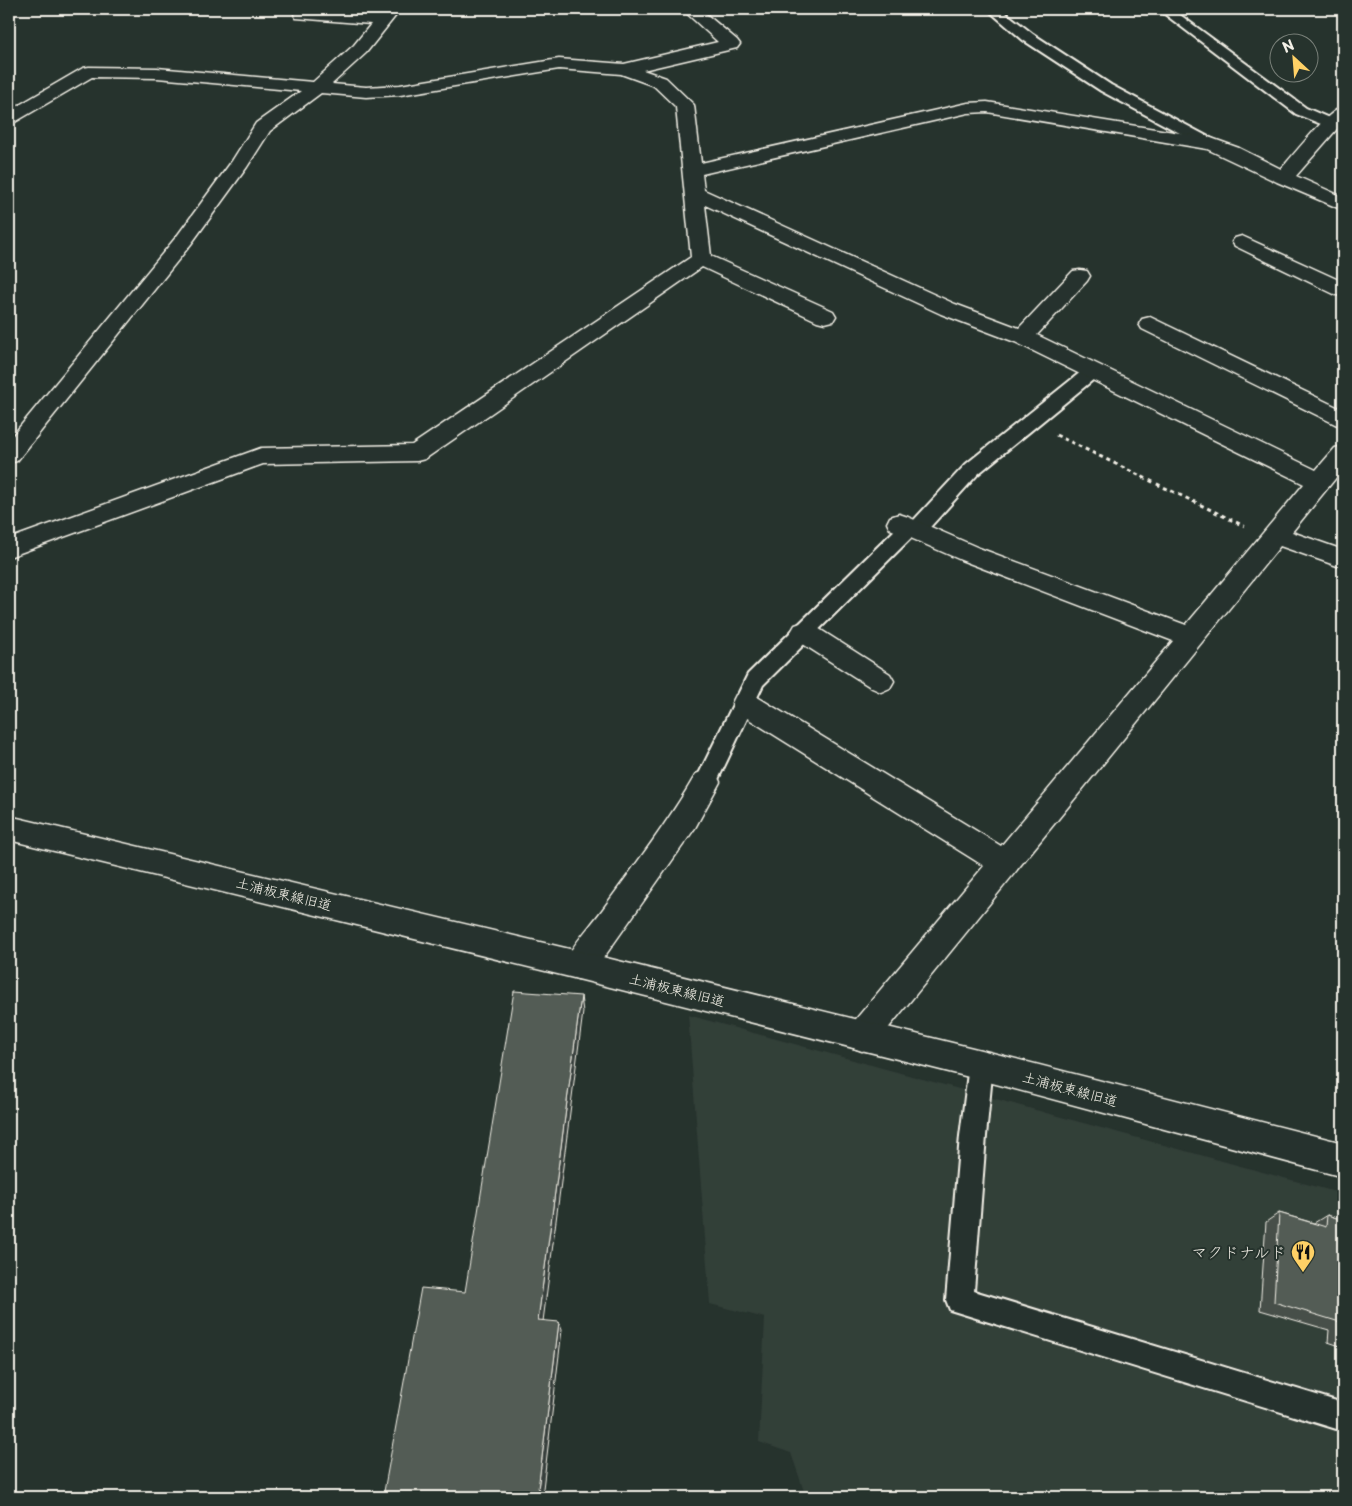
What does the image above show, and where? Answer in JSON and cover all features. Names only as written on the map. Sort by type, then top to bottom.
[{"type":"street","points":[[624,69],[731,44],[690,9]]},
{"type":"street","points":[[302,14],[388,15]]},
{"type":"street","points":[[9,455],[184,240],[240,163],[263,127],[317,88],[360,49],[388,15]]},
{"type":"street","points":[[9,118],[89,72],[157,73],[366,92],[400,90],[559,64],[624,69],[660,82],[685,105],[701,259]]},
{"type":"street","points":[[692,171],[968,108],[987,108],[1035,114],[1211,144],[1343,204]]},
{"type":"street","points":[[1284,178],[1337,118]]},
{"type":"street","points":[[694,193],[948,309],[1023,338],[1321,482]]},
{"type":"street","points":[[1242,242],[1343,290]]},
{"type":"street","points":[[701,259],[825,316]]},
{"type":"street","points":[[9,548],[261,456],[417,453],[701,259]]},
{"type":"street","points":[[1023,338],[1080,276]]},
{"type":"street","points":[[1150,324],[1343,419]]},
{"type":"street","points":[[862,1036],[1343,454]]},
{"type":"street","points":[[908,527],[970,554],[1191,637]]},
{"type":"street","points":[[1275,535],[1343,559]]},
{"type":"street","points":[[804,632],[880,682]]},
{"type":"street","points":[[746,703],[1004,863]]},
{"type":"street","points":[[578,965],[685,820],[706,782]]},
{"type":"street","name":"土浦板東線旧道","points":[[9,828],[578,965],[981,1065],[1343,1160]]},
{"type":"lane","points":[[993,9],[1028,37],[1106,88],[1211,144]]},
{"type":"lane","points":[[1164,9],[1301,111],[1337,118]]},
{"type":"lane","points":[[706,782],[746,703],[755,680],[908,527],[972,470],[1093,372]]},
{"type":"lane","points":[[981,1065],[973,1136],[960,1300],[1343,1417]]},
{"type":"path","points":[[1031,422],[1256,532],[1275,535]]},
{"type":"shaded area","points":[[688,1015],[1343,1194],[1343,1497],[806,1497],[791,1453],[759,1442],[765,1318],[710,1304]]},
{"type":"building","points":[[514,991],[581,996],[538,1320],[559,1322],[537,1497],[383,1497],[421,1288],[465,1292]]},
{"type":"building","name":"マクドナルド","points":[[1279,1213],[1326,1227],[1327,1215],[1343,1220],[1343,1323],[1274,1302]]},
{"type":"place","name":"マクドナルド","points":[[1303,1273]]}]
